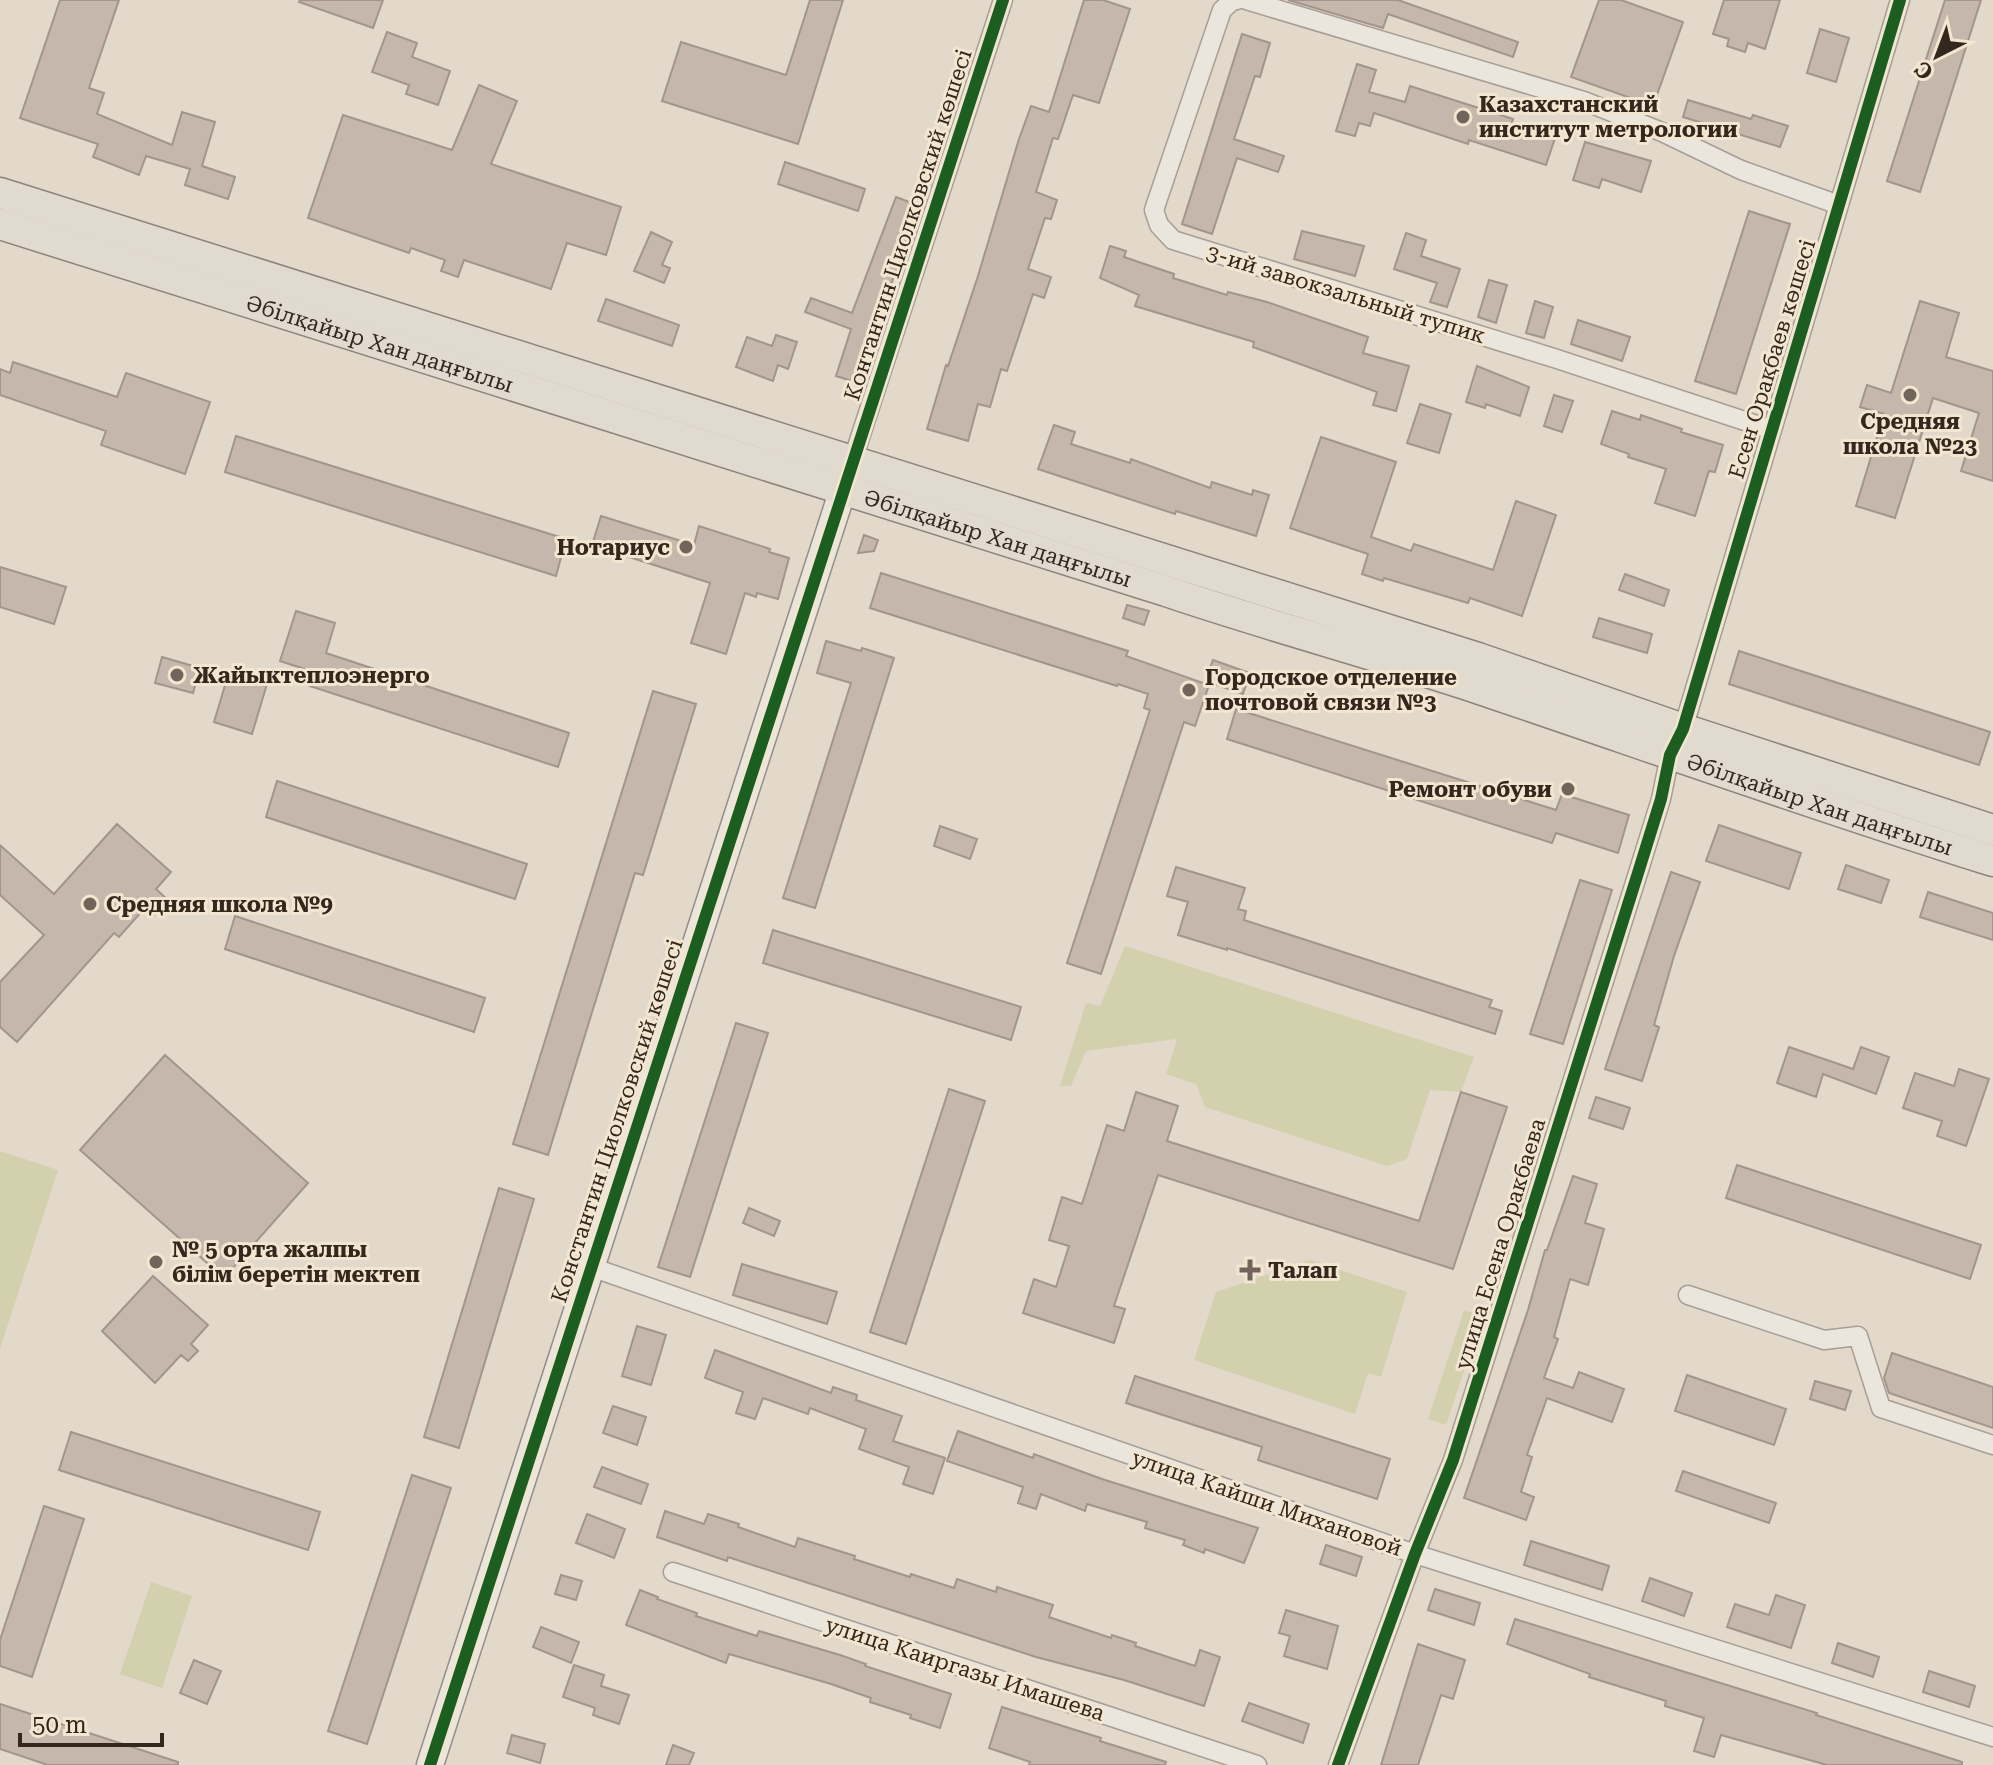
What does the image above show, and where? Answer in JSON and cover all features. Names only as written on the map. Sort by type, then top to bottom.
[{"type":"main road","name":"Әбілқайыр Хан даңғылы","points":[[0,193],[847,476],[1250,620],[1465,684],[1993,830]]},
{"type":"main road","name":"Әбілқайыр Хан даңғылы","points":[[0,224],[847,476]]},
{"type":"main road","name":"Әбілқайыр Хан даңғылы","points":[[1676,742],[1993,861]]},
{"type":"street","name":"Контантин Циолковский көшесі","points":[[847,476],[1003,0]]},
{"type":"street","name":"3-ий завокзальный тупик","points":[[1237,0],[1222,10],[1154,210],[1159,225],[1173,240],[1772,430]]},
{"type":"street","points":[[1246,0],[1584,101],[1662,132],[1741,170],[1839,205]]},
{"type":"street","name":"Есен Орақбаев көшесі","points":[[1676,742],[1900,0]]},
{"type":"street","name":"Константин Циолковский көшесі","points":[[430,1765],[847,476]]},
{"type":"street","name":"улица Есена Оракбаева","points":[[1338,1765],[1453,1460],[1661,799],[1676,742]]},
{"type":"street","name":"улица Кайши Михановой","points":[[591,1267],[1415,1554],[1993,1737]]},
{"type":"street","points":[[1688,1295],[1824,1340],[1858,1336],[1881,1408],[1993,1445]]},
{"type":"street","name":"улица Каиргазы Имашева","points":[[673,1572],[1257,1765]]},
{"type":"shaded area","points":[[1125,946],[1474,1057],[1461,1092],[1430,1090],[1407,1159],[1387,1166],[1205,1107],[1196,1084],[1166,1074],[1177,1039],[1086,1051],[1071,1086],[1060,1086],[1086,1003],[1100,1006]]},
{"type":"shaded area","points":[[0,1151],[58,1170],[0,1349]]},
{"type":"shaded area","points":[[1310,1260],[1407,1292],[1381,1377],[1368,1373],[1355,1414],[1194,1360],[1216,1292]]},
{"type":"shaded area","points":[[1464,1310],[1482,1316],[1446,1425],[1428,1419]]},
{"type":"shaded area","points":[[151,1582],[192,1596],[162,1688],[120,1674]]},
{"type":"building","points":[[60,0],[119,0],[89,88],[104,93],[97,114],[172,145],[182,112],[215,122],[202,166],[235,177],[228,199],[185,185],[190,169],[146,156],[139,175],[93,157],[98,144],[20,118]]},
{"type":"building","points":[[300,0],[383,0],[373,28]]},
{"type":"building","points":[[810,0],[843,0],[798,144],[662,101],[681,42],[786,75]]},
{"type":"building","points":[[1084,0],[1103,0],[1130,9],[1099,103],[1073,95],[1058,139],[1053,138],[1036,192],[1057,200],[1051,219],[1045,218],[1028,269],[1051,277],[1044,298],[1033,294],[1007,371],[1001,369],[990,407],[978,404],[968,441],[927,429],[1031,106],[1049,112]]},
{"type":"building","points":[[1288,0],[1398,0],[1518,42],[1513,57],[1388,14],[1383,28]]},
{"type":"building","points":[[1599,0],[1621,0],[1683,22],[1653,106],[1571,77]]},
{"type":"building","points":[[1724,0],[1780,0],[1765,49],[1748,43],[1745,52],[1727,46],[1729,39],[1713,34]]},
{"type":"building","points":[[1945,0],[1981,0],[1920,192],[1887,181]]},
{"type":"building","points":[[1820,29],[1849,38],[1836,82],[1807,73]]},
{"type":"building","points":[[387,32],[417,43],[412,57],[450,71],[438,105],[406,94],[409,85],[372,72]]},
{"type":"building","points":[[1242,34],[1270,43],[1260,77],[1255,76],[1234,139],[1284,156],[1278,172],[1237,158],[1212,234],[1182,224]]},
{"type":"building","points":[[1357,64],[1376,70],[1369,92],[1405,102],[1410,86],[1513,119],[1511,126],[1538,135],[1541,126],[1557,132],[1546,165],[1469,140],[1468,144],[1374,113],[1370,126],[1359,123],[1355,136],[1336,131]]},
{"type":"building","points":[[479,85],[517,101],[491,164],[621,207],[606,255],[567,243],[551,289],[464,260],[458,277],[441,271],[445,260],[411,248],[409,253],[308,218],[343,115],[452,150]]},
{"type":"building","points":[[1688,100],[1751,119],[1753,115],[1788,126],[1780,147],[1683,117]]},
{"type":"building","points":[[1585,142],[1651,161],[1641,192],[1602,179],[1599,188],[1573,180]]},
{"type":"building","points":[[785,162],[865,189],[858,211],[778,184]]},
{"type":"building","points":[[896,197],[920,206],[855,382],[836,376],[851,329],[805,312],[811,298],[852,313]]},
{"type":"building","points":[[1749,211],[1790,224],[1736,394],[1695,381]]},
{"type":"building","points":[[1302,231],[1364,246],[1355,276],[1294,259]]},
{"type":"building","points":[[651,232],[672,242],[662,265],[670,268],[664,283],[634,271]]},
{"type":"building","points":[[1406,233],[1426,240],[1421,256],[1460,269],[1447,307],[1430,302],[1437,283],[1394,269]]},
{"type":"building","points":[[1110,246],[1126,251],[1124,257],[1174,274],[1173,278],[1227,295],[1228,292],[1267,302],[1368,337],[1363,353],[1409,366],[1396,411],[1373,405],[1377,392],[1253,347],[1254,342],[1135,306],[1139,295],[1100,278]]},
{"type":"building","points":[[1489,280],[1507,285],[1496,323],[1478,317]]},
{"type":"building","points":[[606,299],[679,325],[672,346],[598,321]]},
{"type":"building","points":[[1535,301],[1553,307],[1544,338],[1526,333]]},
{"type":"building","points":[[1920,301],[1959,313],[1946,357],[1993,371],[1993,481],[1961,471],[1979,413],[1933,398],[1895,518],[1856,506],[1884,414],[1860,407],[1867,385],[1891,393]]},
{"type":"building","points":[[1578,320],[1630,337],[1622,361],[1571,344]]},
{"type":"building","points":[[776,335],[797,342],[788,369],[778,365],[773,381],[736,367],[747,337],[772,346]]},
{"type":"building","points":[[13,362],[117,397],[126,373],[210,402],[185,474],[101,445],[106,431],[0,395],[0,369],[10,373]]},
{"type":"building","points":[[1477,366],[1529,387],[1520,416],[1486,404],[1485,408],[1466,402]]},
{"type":"building","points":[[1554,395],[1573,401],[1562,432],[1544,426]]},
{"type":"building","points":[[1420,404],[1451,414],[1439,453],[1407,443]]},
{"type":"building","points":[[1612,411],[1640,420],[1641,415],[1723,445],[1715,472],[1709,471],[1695,516],[1655,503],[1666,469],[1628,457],[1629,454],[1601,444]]},
{"type":"building","points":[[1054,425],[1075,432],[1071,444],[1130,463],[1131,459],[1210,488],[1212,482],[1252,495],[1253,490],[1269,495],[1256,536],[1176,511],[1175,514],[1038,469]]},
{"type":"building","points":[[236,436],[566,539],[556,576],[225,472]]},
{"type":"building","points":[[1321,437],[1396,462],[1371,537],[1411,551],[1414,544],[1493,570],[1516,501],[1556,515],[1522,616],[1470,598],[1468,603],[1362,574],[1368,554],[1290,528]]},
{"type":"building","points":[[601,516],[694,545],[699,526],[770,549],[769,552],[789,558],[778,599],[745,593],[726,654],[691,643],[710,583],[592,545]]},
{"type":"building","points":[[864,535],[878,540],[874,551],[858,553]]},
{"type":"building","points":[[0,567],[66,587],[54,624],[0,607]]},
{"type":"building","points":[[881,573],[1128,651],[1126,656],[1209,685],[1195,726],[1184,722],[1101,974],[1067,963],[1150,710],[1144,708],[1148,694],[870,608]]},
{"type":"building","points":[[1625,574],[1669,590],[1664,606],[1619,590]]},
{"type":"building","points":[[1127,605],[1149,611],[1144,625],[1123,618]]},
{"type":"building","points":[[296,611],[335,623],[326,653],[569,733],[558,767],[310,686],[314,672],[280,661]]},
{"type":"building","points":[[1599,618],[1652,634],[1647,653],[1593,637]]},
{"type":"building","points":[[826,641],[894,658],[815,908],[783,898],[851,683],[817,673]]},
{"type":"building","points":[[1739,651],[1990,732],[1979,765],[1729,684]]},
{"type":"building","name":"Жайыктеплоэнерго","points":[[162,657],[200,668],[193,693],[155,683]]},
{"type":"building","points":[[1213,660],[1250,673],[1243,694],[1205,681]]},
{"type":"building","points":[[229,672],[267,684],[252,734],[214,722]]},
{"type":"building","points":[[653,691],[696,704],[643,875],[635,873],[548,1155],[513,1144]]},
{"type":"building","points":[[1236,709],[1556,810],[1562,794],[1629,815],[1618,853],[1556,833],[1552,843],[1227,739]]},
{"type":"building","points":[[277,781],[527,864],[515,899],[266,817]]},
{"type":"building","points":[[117,824],[171,872],[156,889],[168,900],[152,917],[143,910],[119,937],[114,933],[17,1042],[0,1027],[0,982],[44,935],[0,895],[0,845],[54,894]]},
{"type":"building","points":[[1719,825],[1801,853],[1789,889],[1706,861]]},
{"type":"building","points":[[940,826],[977,839],[970,859],[934,846]]},
{"type":"building","points":[[1846,865],[1889,880],[1881,903],[1838,889]]},
{"type":"building","points":[[1176,867],[1245,888],[1238,909],[1246,911],[1244,920],[1492,1000],[1489,1007],[1502,1011],[1495,1034],[1178,935],[1188,902],[1167,896]]},
{"type":"building","points":[[1671,872],[1700,882],[1674,956],[1654,1025],[1659,1027],[1642,1081],[1605,1069]]},
{"type":"building","points":[[1580,880],[1612,890],[1563,1044],[1530,1034]]},
{"type":"building","points":[[1928,892],[1993,913],[1993,940],[1920,917]]},
{"type":"building","points":[[235,916],[485,998],[474,1032],[225,949]]},
{"type":"building","points":[[773,930],[1021,1007],[1011,1040],[763,963]]},
{"type":"building","points":[[736,1023],[768,1033],[690,1277],[658,1267]]},
{"type":"building","points":[[1789,1047],[1853,1069],[1861,1047],[1889,1057],[1876,1094],[1823,1074],[1816,1097],[1777,1083]]},
{"type":"building","points":[[165,1055],[308,1183],[224,1278],[80,1150]]},
{"type":"building","points":[[1959,1069],[1989,1079],[1966,1146],[1937,1136],[1942,1121],[1903,1108],[1915,1073],[1954,1086]]},
{"type":"building","points":[[949,1089],[985,1101],[906,1344],[870,1332]]},
{"type":"building","points":[[1136,1092],[1178,1106],[1167,1141],[1419,1221],[1461,1092],[1507,1107],[1453,1269],[1158,1175],[1114,1306],[1125,1309],[1114,1343],[1023,1313],[1034,1279],[1056,1287],[1069,1246],[1049,1240],[1062,1197],[1082,1204],[1107,1125],[1124,1131]]},
{"type":"building","points":[[1596,1097],[1630,1108],[1623,1129],[1589,1118]]},
{"type":"building","points":[[1737,1165],[1981,1245],[1970,1279],[1726,1198]]},
{"type":"building","points":[[1573,1176],[1597,1184],[1585,1223],[1604,1229],[1588,1285],[1570,1279],[1554,1337],[1558,1339],[1544,1378],[1573,1388],[1579,1372],[1624,1389],[1612,1422],[1547,1398],[1527,1455],[1532,1457],[1521,1492],[1534,1497],[1526,1520],[1464,1498],[1528,1310],[1545,1250]]},
{"type":"building","points":[[499,1188],[534,1199],[459,1448],[424,1437]]},
{"type":"building","points":[[749,1208],[780,1221],[774,1236],[743,1223]]},
{"type":"building","points":[[742,1264],[837,1292],[827,1324],[733,1295]]},
{"type":"building","points":[[153,1276],[208,1325],[191,1344],[198,1351],[188,1361],[181,1355],[155,1383],[102,1331]]},
{"type":"building","points":[[637,1326],[666,1335],[651,1385],[622,1376]]},
{"type":"building","points":[[715,1350],[831,1393],[833,1387],[857,1395],[856,1400],[902,1416],[893,1441],[945,1458],[933,1494],[903,1484],[909,1467],[859,1449],[866,1429],[810,1408],[808,1414],[763,1398],[755,1419],[736,1413],[743,1392],[705,1378]]},
{"type":"building","points":[[1892,1353],[1993,1387],[1993,1428],[1889,1393],[1884,1378]]},
{"type":"building","points":[[1687,1375],[1786,1409],[1774,1445],[1675,1411]]},
{"type":"building","points":[[1135,1376],[1390,1459],[1377,1499],[1258,1460],[1262,1447],[1126,1403]]},
{"type":"building","points":[[1815,1381],[1851,1391],[1845,1410],[1810,1399]]},
{"type":"building","points":[[613,1406],[646,1417],[637,1445],[603,1433]]},
{"type":"building","points":[[958,1431],[1033,1458],[1034,1454],[1102,1479],[1258,1528],[1244,1563],[1205,1549],[1204,1553],[1183,1545],[1185,1540],[1145,1528],[1147,1522],[1087,1504],[1085,1511],[1041,1494],[1036,1509],[1018,1503],[1023,1487],[947,1461]]},
{"type":"building","points":[[71,1432],[320,1512],[308,1550],[59,1470]]},
{"type":"building","points":[[602,1467],[648,1484],[641,1504],[594,1487]]},
{"type":"building","points":[[1683,1471],[1776,1503],[1769,1523],[1676,1491]]},
{"type":"building","points":[[412,1475],[451,1488],[367,1744],[328,1731]]},
{"type":"building","points":[[44,1506],[84,1519],[32,1677],[0,1666],[0,1640]]},
{"type":"building","points":[[665,1511],[704,1524],[708,1514],[795,1547],[798,1538],[910,1577],[911,1574],[954,1588],[957,1579],[996,1592],[997,1587],[1053,1605],[1049,1617],[1136,1643],[1135,1646],[1195,1666],[1200,1650],[1220,1657],[1204,1706],[1124,1680],[1036,1657],[657,1537]]},
{"type":"building","points":[[587,1514],[625,1529],[614,1558],[576,1543]]},
{"type":"building","points":[[1531,1541],[1609,1566],[1602,1590],[1524,1565]]},
{"type":"building","points":[[1326,1545],[1362,1557],[1356,1576],[1320,1564]]},
{"type":"building","points":[[561,1575],[582,1581],[576,1600],[555,1594]]},
{"type":"building","points":[[1650,1578],[1692,1593],[1684,1616],[1642,1601]]},
{"type":"building","points":[[1435,1589],[1480,1603],[1474,1625],[1428,1610]]},
{"type":"building","points":[[640,1590],[697,1613],[696,1616],[757,1636],[759,1631],[840,1655],[951,1694],[940,1728],[831,1684],[729,1654],[726,1663],[626,1625]]},
{"type":"building","points":[[1776,1595],[1805,1605],[1791,1648],[1727,1627],[1735,1604],[1769,1615]]},
{"type":"building","points":[[1286,1610],[1338,1626],[1327,1669],[1284,1656],[1290,1636],[1279,1633]]},
{"type":"building","points":[[1515,1619],[1817,1713],[1962,1762],[1962,1765],[1827,1765],[1721,1735],[1714,1757],[1694,1751],[1704,1718],[1665,1706],[1666,1701],[1589,1677],[1590,1674],[1507,1644]]},
{"type":"building","points":[[541,1627],[579,1642],[571,1663],[533,1647]]},
{"type":"building","points":[[1838,1643],[1879,1657],[1873,1677],[1832,1663]]},
{"type":"building","points":[[1418,1644],[1465,1660],[1453,1699],[1441,1695],[1418,1765],[1381,1765]]},
{"type":"building","points":[[194,1660],[221,1671],[207,1704],[180,1693]]},
{"type":"building","points":[[574,1665],[604,1675],[601,1686],[629,1695],[619,1724],[593,1715],[595,1708],[563,1697]]},
{"type":"building","points":[[1929,1671],[1975,1686],[1969,1707],[1923,1692]]},
{"type":"building","points":[[1249,1703],[1309,1724],[1303,1743],[1242,1721]]},
{"type":"building","points":[[0,1704],[178,1762],[178,1765],[48,1765],[0,1749]]},
{"type":"building","points":[[1002,1707],[1101,1738],[1100,1741],[1166,1762],[1165,1765],[1029,1765],[1030,1762],[989,1748]]},
{"type":"building","points":[[512,1735],[545,1744],[540,1763],[507,1753]]},
{"type":"building","points":[[673,1745],[694,1753],[689,1765],[666,1765]]},
{"type":"cycle path","points":[[430,1765],[1003,0]]},
{"type":"cycle path","points":[[1338,1765],[1453,1460],[1661,799],[1670,755],[1683,729],[1900,0]]},
{"type":"place","name":"Казахстанский институт метрологии","points":[[1463,117]]},
{"type":"place","name":"Средняя школа №23","points":[[1910,395]]},
{"type":"place","name":"Нотариус","points":[[686,547]]},
{"type":"place","name":"Жайыктеплоэнерго","points":[[177,675]]},
{"type":"place","name":"Городское отделение почтовой связи №3","points":[[1189,690]]},
{"type":"place","name":"Ремонт обуви","points":[[1568,789]]},
{"type":"place","name":"Средняя школа №9","points":[[90,904]]},
{"type":"place","name":"№ 5 орта жалпы білім беретін мектеп","points":[[156,1262]]},
{"type":"place","name":"Талап","points":[[1250,1270]]}]
